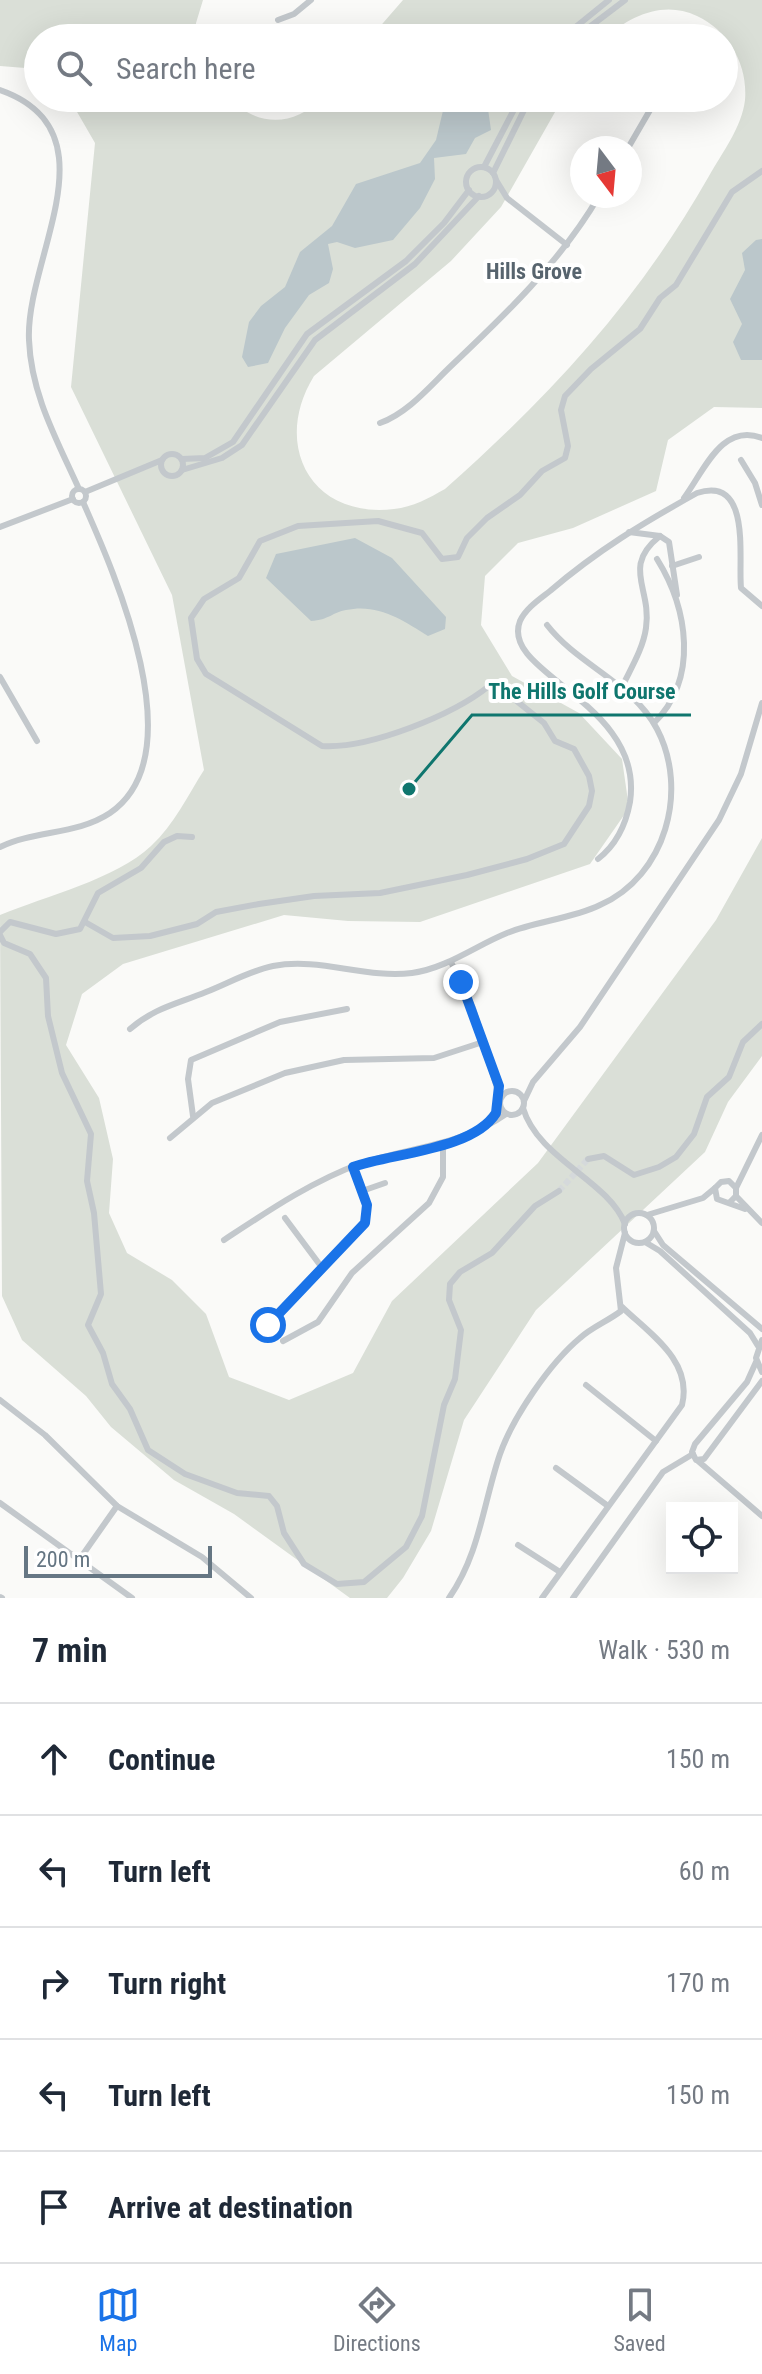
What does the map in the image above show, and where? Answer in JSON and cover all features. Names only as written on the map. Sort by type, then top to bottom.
[{"type":"street","points":[[278,20],[294,14],[311,0]]},
{"type":"street","points":[[579,24],[609,0]]},
{"type":"street","points":[[593,24],[625,0]]},
{"type":"street","points":[[0,90],[24,102]]},
{"type":"street","points":[[0,847],[34,835],[83,826],[108,815],[133,789],[145,760],[148,720],[144,681],[118,591],[83,502],[82,491],[40,401],[28,338],[38,263],[59,198],[60,160],[52,136],[36,112]]},
{"type":"street","points":[[73,499],[73,493],[144,469],[172,454],[182,459],[205,458],[233,442],[307,334],[406,261],[435,233],[469,190],[469,174],[484,167],[513,112]]},
{"type":"street","points":[[144,469],[172,476],[222,458],[242,445],[315,340],[415,264],[482,196],[494,188],[494,176],[524,112]]},
{"type":"street","points":[[635,136],[649,112]]},
{"type":"street","points":[[484,167],[494,176],[507,198],[567,245]]},
{"type":"street","points":[[85,922],[113,938],[150,936],[197,924],[216,912],[314,896],[380,893],[467,875],[532,858],[568,840],[589,806],[592,791],[589,776],[574,749],[555,741],[544,723],[498,686],[489,686],[477,696],[414,727],[336,747],[322,746],[206,674],[197,659],[191,618],[204,599],[239,578],[260,541],[298,526],[378,521],[422,533],[442,559],[458,557],[467,538],[487,518],[520,495],[542,471],[565,458],[568,446],[561,410],[565,396],[591,369],[640,329],[660,298],[676,285],[732,192],[762,171]]},
{"type":"street","points":[[469,190],[482,196],[507,198]]},
{"type":"street","points":[[380,423],[405,409],[503,316],[567,245],[591,208]]},
{"type":"street","points":[[682,501],[725,441],[743,434],[762,438]]},
{"type":"street","points":[[182,459],[182,470]]},
{"type":"street","points":[[162,460],[164,472]]},
{"type":"street","points":[[741,460],[755,483],[762,505]]},
{"type":"street","points":[[598,859],[613,844],[626,817],[631,791],[627,760],[615,735],[598,714],[526,656],[518,631],[529,608],[596,552],[682,501],[703,491],[713,490],[731,501],[740,523],[741,588],[762,606]]},
{"type":"street","points":[[0,527],[73,499],[83,502]]},
{"type":"street","points":[[629,532],[660,536],[671,545],[676,598],[684,630],[682,674],[673,699],[654,723]]},
{"type":"street","points":[[622,687],[647,627],[639,559],[646,547],[660,536]]},
{"type":"street","points":[[672,566],[699,557]]},
{"type":"street","points":[[657,559],[676,598]]},
{"type":"street","points":[[130,1029],[158,1008],[270,966],[307,963],[404,974],[451,962],[515,930],[599,906],[618,895],[642,873],[659,846],[671,805],[669,762],[654,723],[622,687],[573,652],[547,625]]},
{"type":"street","points":[[0,677],[37,741]]},
{"type":"street","points":[[515,1115],[524,1105],[533,1082],[580,1027],[715,827],[741,774],[762,703]]},
{"type":"street","points":[[192,837],[177,836],[164,842],[141,868],[98,893],[80,929],[62,934],[10,922],[0,934],[4,943],[30,954],[46,978],[48,1016],[61,1069],[91,1134],[87,1181],[94,1213],[101,1294],[88,1325],[103,1353],[112,1384],[132,1413],[141,1440],[152,1454],[185,1474],[237,1493],[269,1496],[277,1506],[284,1533],[302,1561],[331,1582],[344,1586],[364,1582],[411,1540],[422,1516],[444,1405],[455,1379],[461,1330],[449,1300],[450,1284],[460,1272],[492,1253],[535,1206],[559,1191]]},
{"type":"street","points":[[451,962],[473,1008],[506,1114]]},
{"type":"street","points":[[193,1116],[188,1079],[191,1060],[280,1022],[347,1009]]},
{"type":"street","points":[[588,1159],[604,1156],[628,1174],[639,1175],[676,1157],[694,1134],[707,1097],[729,1077],[743,1042],[762,1024]]},
{"type":"street","points":[[170,1138],[193,1116],[234,1092],[297,1069],[356,1059],[434,1058],[483,1042]]},
{"type":"street","points":[[488,1124],[500,1102],[513,1091],[533,1082]]},
{"type":"street","points":[[498,1083],[513,1091],[524,1105],[531,1126]]},
{"type":"street","points":[[224,1240],[293,1195],[353,1167],[443,1145],[506,1114],[515,1115],[531,1126],[614,1205],[625,1224],[616,1281],[622,1307],[670,1353],[682,1374],[682,1405],[542,1598]]},
{"type":"street","points":[[730,1202],[762,1135]]},
{"type":"street","points":[[283,1341],[318,1322],[352,1273],[429,1203],[443,1177],[443,1145]]},
{"type":"street","points":[[268,1325],[365,1223],[368,1210],[353,1167]]},
{"type":"street","points":[[614,1205],[634,1214],[647,1215],[699,1199],[745,1169]]},
{"type":"street","points":[[727,1181],[745,1209]]},
{"type":"street","points":[[362,1191],[385,1183]]},
{"type":"street","points":[[715,1188],[719,1201]]},
{"type":"street","points":[[699,1199],[730,1202],[762,1223]]},
{"type":"street","points":[[645,1242],[665,1209]]},
{"type":"street","points":[[625,1224],[634,1214]]},
{"type":"street","points":[[647,1215],[663,1245],[762,1329]]},
{"type":"street","points":[[285,1218],[323,1269]]},
{"type":"street","points":[[625,1233],[634,1242]]},
{"type":"street","points":[[618,1256],[634,1242],[645,1242],[660,1251],[760,1343],[747,1382],[695,1444],[693,1454],[762,1516]]},
{"type":"street","points":[[451,1597],[475,1553],[499,1458],[512,1428],[568,1349],[622,1307]]},
{"type":"street","points":[[756,1362],[762,1372]]},
{"type":"street","points":[[698,1461],[704,1459],[762,1381]]},
{"type":"street","points":[[586,1385],[656,1441]]},
{"type":"street","points":[[0,1400],[45,1435],[117,1506],[202,1557],[251,1598]]},
{"type":"street","points":[[573,1598],[663,1472],[693,1454]]},
{"type":"street","points":[[556,1468],[608,1506]]},
{"type":"street","points":[[0,1503],[132,1598]]},
{"type":"street","points":[[79,1560],[117,1506]]},
{"type":"street","points":[[518,1545],[560,1572]]},
{"type":"shaded area","points":[[0,0],[203,0],[196,24],[24,24],[24,68],[0,66]]},
{"type":"shaded area","points":[[403,0],[762,0],[762,408],[714,407],[668,440],[656,491],[573,528],[518,543],[485,576],[481,625],[512,676],[579,713],[622,759],[629,808],[590,864],[420,922],[348,921],[284,915],[123,964],[82,994],[66,1045],[99,1098],[113,1159],[109,1213],[127,1253],[172,1280],[206,1314],[229,1377],[289,1400],[353,1373],[392,1301],[538,1163],[716,920],[762,838],[762,1056],[728,1102],[705,1152],[536,1310],[464,1420],[431,1531],[403,1578],[387,1598],[350,1598],[234,1514],[174,1480],[111,1427],[86,1396],[22,1340],[2,1296],[0,915],[80,886],[136,858],[167,829],[204,770],[172,595],[71,387],[95,143],[77,112],[247,112],[276,120],[304,112],[555,112],[501,207],[451,261],[314,376],[302,402],[297,427],[299,451],[307,472],[321,489],[340,502],[365,509],[394,509],[427,499],[445,489],[521,418],[590,344],[653,264],[682,221],[736,130],[745,100],[738,58],[738,24],[710,24],[684,11],[660,10],[624,24],[382,24]]},
{"type":"shaded area","points":[[443,112],[488,112],[491,130],[475,138],[466,154],[434,158],[435,179],[420,208],[393,240],[355,248],[337,242],[328,244],[333,269],[329,283],[309,295],[285,328],[268,363],[248,367],[242,357],[249,322],[261,306],[285,287],[300,252],[332,226],[356,184],[420,163],[436,140]]},
{"type":"shaded area","points":[[762,239],[762,360],[741,360],[733,342],[742,324],[730,299],[745,270],[742,253],[756,240]]},
{"type":"shaded area","points":[[355,538],[392,558],[446,617],[445,629],[428,636],[400,619],[379,611],[358,608],[311,621],[266,578],[276,554]]},
{"type":"tunnel","points":[[559,1191],[588,1159]]},
{"type":"place","name":"The Hills Golf Course","points":[[409,789]]},
{"type":"district","name":"Hills Grove","points":[[534,271]]},
{"type":"route","points":[[268,1325],[365,1223],[367,1205],[353,1167],[453,1142],[480,1129],[496,1113],[500,1105],[499,1086],[461,982]]}]
